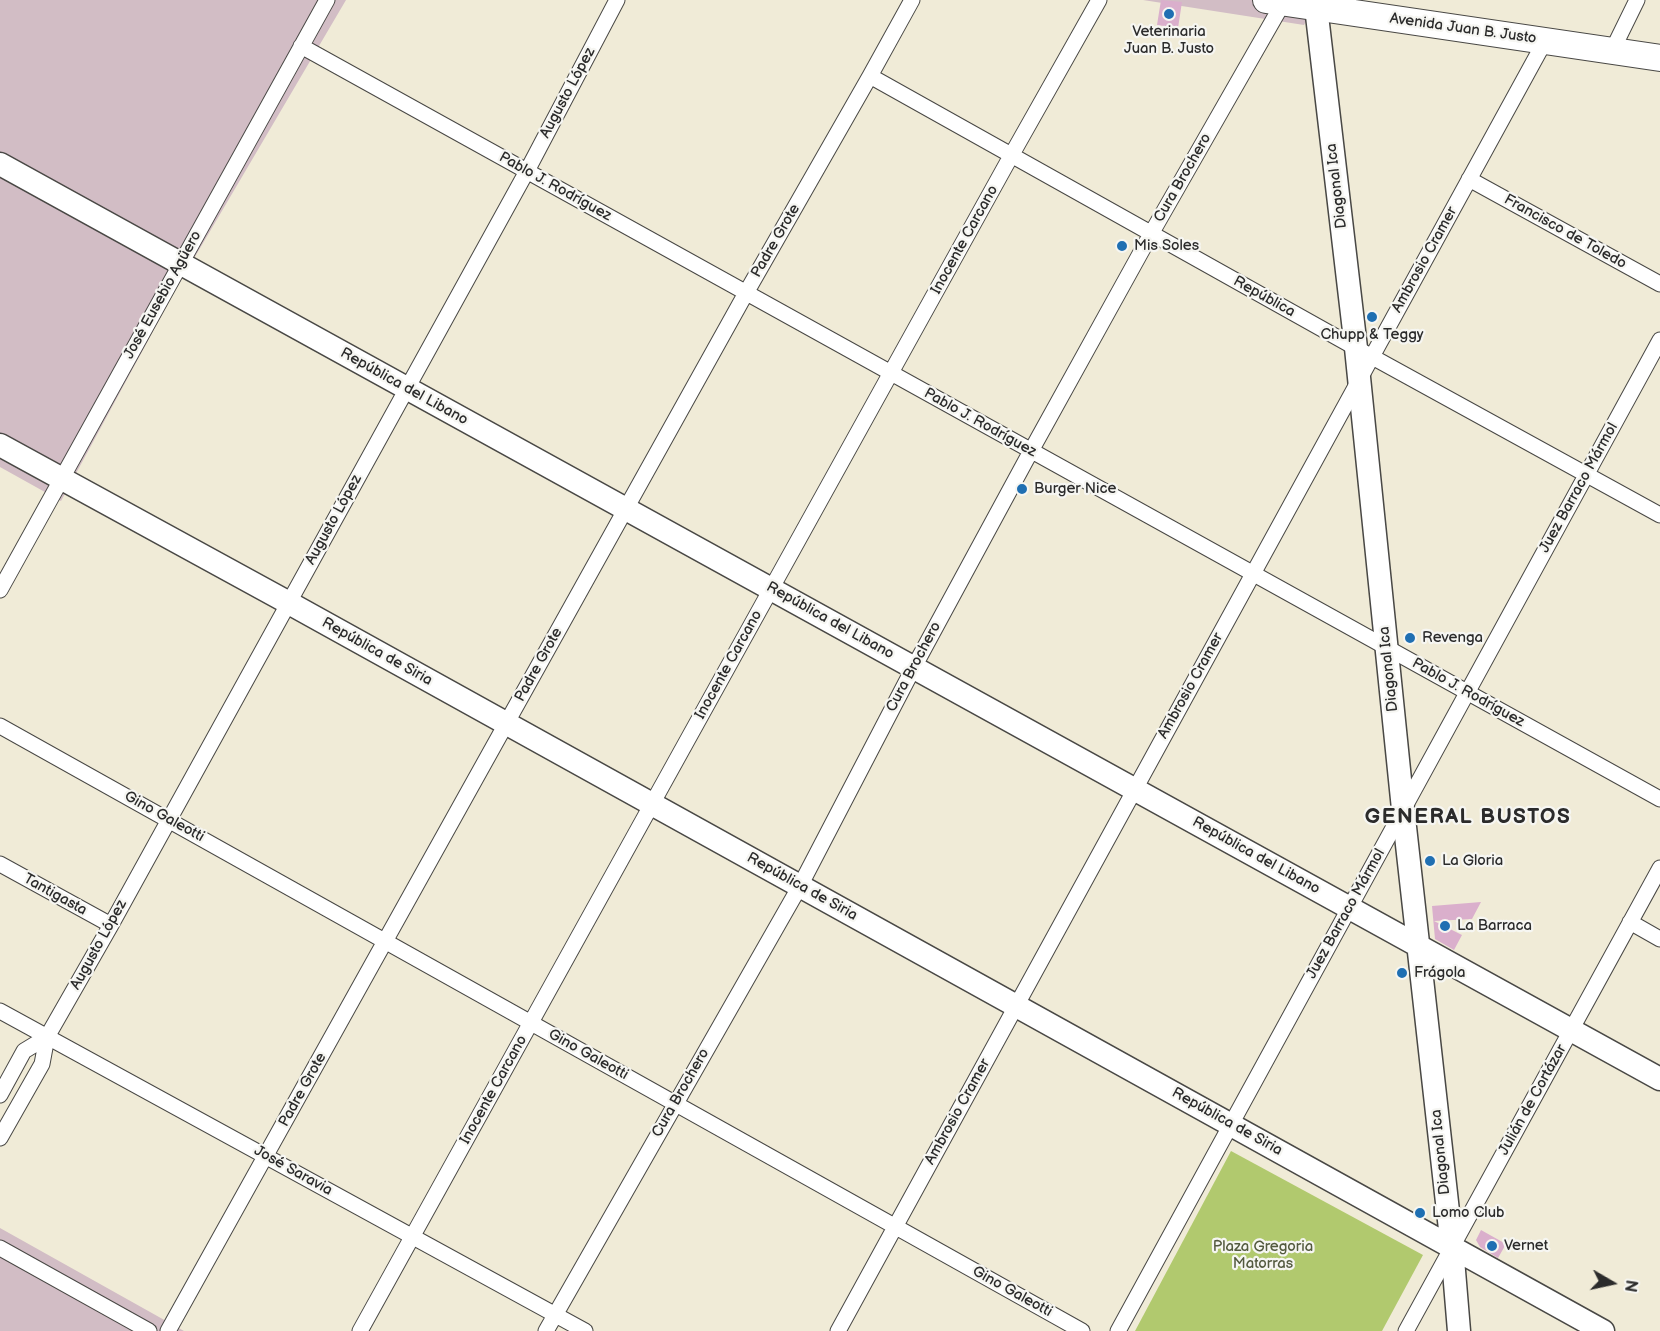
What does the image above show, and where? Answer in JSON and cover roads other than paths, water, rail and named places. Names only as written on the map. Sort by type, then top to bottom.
[{"type":"main road","name":"Avenida Juan B. Justo","points":[[1275,1],[1317,4],[1660,58]]},
{"type":"main road","name":"Diagonal Ica","points":[[1317,4],[1364,352],[1359,380],[1403,809],[1452,1246],[1459,1331]]},
{"type":"main road","name":"República del Libano","points":[[0,164],[1660,1079]]},
{"type":"main road","name":"República de Siria","points":[[0,446],[289,603],[1603,1331]]},
{"type":"street","name":"José Eusebio Agüero","points":[[0,590],[327,0]]},
{"type":"street","name":"Augusto López","points":[[0,1138],[42,1064],[47,1037],[527,171],[617,0]]},
{"type":"street","name":"Padre Grote","points":[[168,1331],[746,293],[912,0]]},
{"type":"street","name":"Inocente Carcano","points":[[360,1331],[1099,0]]},
{"type":"street","points":[[1612,51],[1637,0]]},
{"type":"street","name":"Cura Brochero","points":[[546,1331],[800,886],[914,667],[1151,234],[1275,1]]},
{"type":"street","name":"Ambrosio Cramer","points":[[1364,352],[1469,179],[1545,41]]},
{"type":"street","name":"Pablo J. Rodríguez","points":[[301,46],[1660,799]]},
{"type":"street","name":"República","points":[[870,76],[1660,515]]},
{"type":"street","name":"Francisco de Toledo","points":[[1469,179],[1660,284]]},
{"type":"street","name":"Juez Barraco Mármol","points":[[1118,1331],[1660,339]]},
{"type":"street","name":"Ambrosio Cramer","points":[[838,1331],[1359,380]]},
{"type":"street","name":"Gino Galeotti","points":[[0,726],[1082,1331]]},
{"type":"street","name":"Tantigasta","points":[[0,864],[111,925]]},
{"type":"street","name":"Julián de Cortázar","points":[[1406,1331],[1660,868]]},
{"type":"street","points":[[1630,922],[1660,939]]},
{"type":"street","name":"José Saravia","points":[[0,1011],[585,1331]]},
{"type":"street","name":"Augusto López","points":[[0,1095],[24,1050],[47,1037]]},
{"type":"street","points":[[0,1248],[149,1331]]},
{"type":"place","name":"Veterinaria Juan B. Justo","points":[[1169,14]]},
{"type":"place","name":"Mis Soles","points":[[1122,246]]},
{"type":"place","name":"Chupp & Teggy","points":[[1372,317]]},
{"type":"place","name":"Burger Nice","points":[[1022,489]]},
{"type":"place","name":"Revenga","points":[[1410,638]]},
{"type":"place","name":"La Gloria","points":[[1430,861]]},
{"type":"place","name":"La Barraca","points":[[1445,926]]},
{"type":"place","name":"Frágola","points":[[1402,973]]},
{"type":"place","name":"Lomo Club","points":[[1420,1213]]},
{"type":"place","name":"Vernet","points":[[1492,1246]]},
{"type":"district","name":"GENERAL BUSTOS","points":[[1468,818]]},
{"type":"park label","name":"Plaza Gregoria Matorras","points":[[1263,1256]]}]
